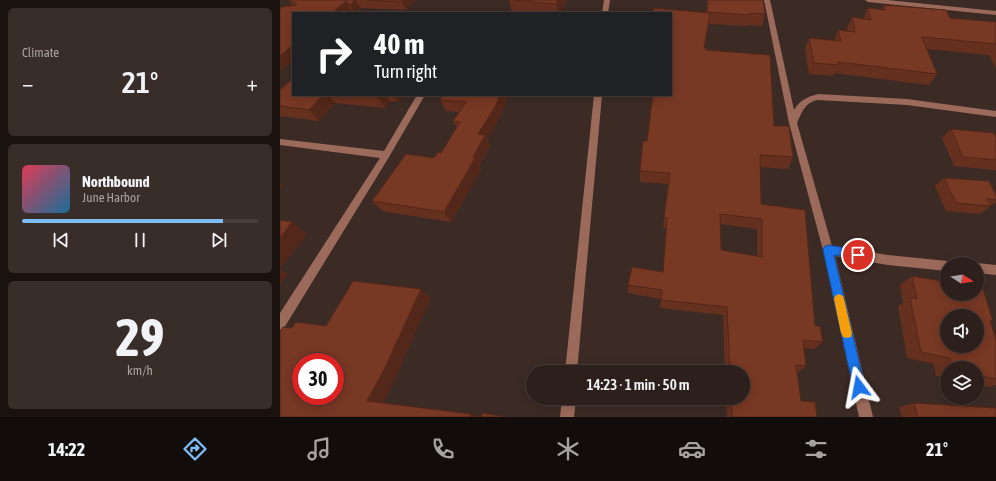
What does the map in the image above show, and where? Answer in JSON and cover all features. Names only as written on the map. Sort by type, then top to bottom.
[{"type":"street","points":[[605,12],[607,0]]},
{"type":"street","points":[[767,0],[793,123],[828,250],[866,417]]},
{"type":"street","points":[[868,0],[996,13]]},
{"type":"street","points":[[280,324],[386,155],[420,96]]},
{"type":"street","points":[[573,365],[598,96]]},
{"type":"street","points":[[793,123],[803,103],[809,98],[818,97],[870,98],[996,114]]},
{"type":"street","points":[[280,142],[386,155]]},
{"type":"street","points":[[828,250],[888,260],[940,265]]},
{"type":"street","points":[[984,269],[996,270]]},
{"type":"street","points":[[567,417],[568,405]]},
{"type":"building","points":[[355,0],[350,5],[346,1],[333,12],[292,12],[292,46],[280,56],[280,8],[296,5],[296,3],[289,1]]},
{"type":"building","points":[[366,0],[403,0],[402,2]]},
{"type":"building","points":[[514,0],[558,0],[556,4]]},
{"type":"building","points":[[708,0],[763,0],[765,14],[750,13],[750,15],[707,12]]},
{"type":"building","points":[[884,5],[946,10],[950,18],[996,22],[996,44],[922,37],[937,74],[838,62],[838,65],[814,63],[809,38],[841,41],[838,30],[855,32],[852,17],[871,20],[868,8],[885,10]]},
{"type":"building","points":[[654,8],[710,13],[704,48],[707,48],[706,50],[770,55],[774,126],[789,126],[793,157],[760,155],[761,204],[805,210],[815,326],[820,326],[823,342],[803,340],[806,366],[796,365],[801,401],[815,402],[817,417],[732,417],[731,405],[750,405],[750,365],[730,365],[727,307],[661,300],[662,290],[628,285],[632,267],[663,272],[667,218],[664,218],[670,173],[640,171],[643,141],[647,141],[653,96],[672,96],[672,12],[652,12]],"holes":[[[720,214],[762,219],[762,257],[721,250]]]},
{"type":"building","points":[[292,79],[292,96],[322,96],[309,110],[280,106],[280,90]]},
{"type":"building","points":[[442,96],[500,96],[495,107],[478,134],[485,135],[473,157],[475,158],[444,212],[372,201],[406,154],[434,158],[438,152],[441,153],[460,122],[453,121],[466,102],[440,100]]},
{"type":"building","points":[[951,129],[994,133],[996,138],[996,160],[963,157]]},
{"type":"building","points":[[944,178],[989,181],[996,195],[996,200],[987,199],[991,206],[956,203]]},
{"type":"building","points":[[280,220],[292,222],[280,238]]},
{"type":"building","points":[[912,276],[940,281],[940,301],[984,301],[984,292],[993,321],[990,320],[996,340],[996,379],[984,376],[984,361],[951,361],[950,358],[921,352],[910,298],[917,299]]},
{"type":"building","points":[[353,281],[421,289],[384,370],[367,401],[471,414],[470,417],[280,417],[280,331],[283,327],[292,328],[296,322],[326,326]]},
{"type":"building","points":[[914,403],[996,408],[996,417],[918,417]]},
{"type":"building","points":[[482,413],[507,417],[481,417]]},
{"type":"slow traffic","points":[[839,299],[847,333]]},
{"type":"route","points":[[858,255],[828,250],[859,387]]}]
